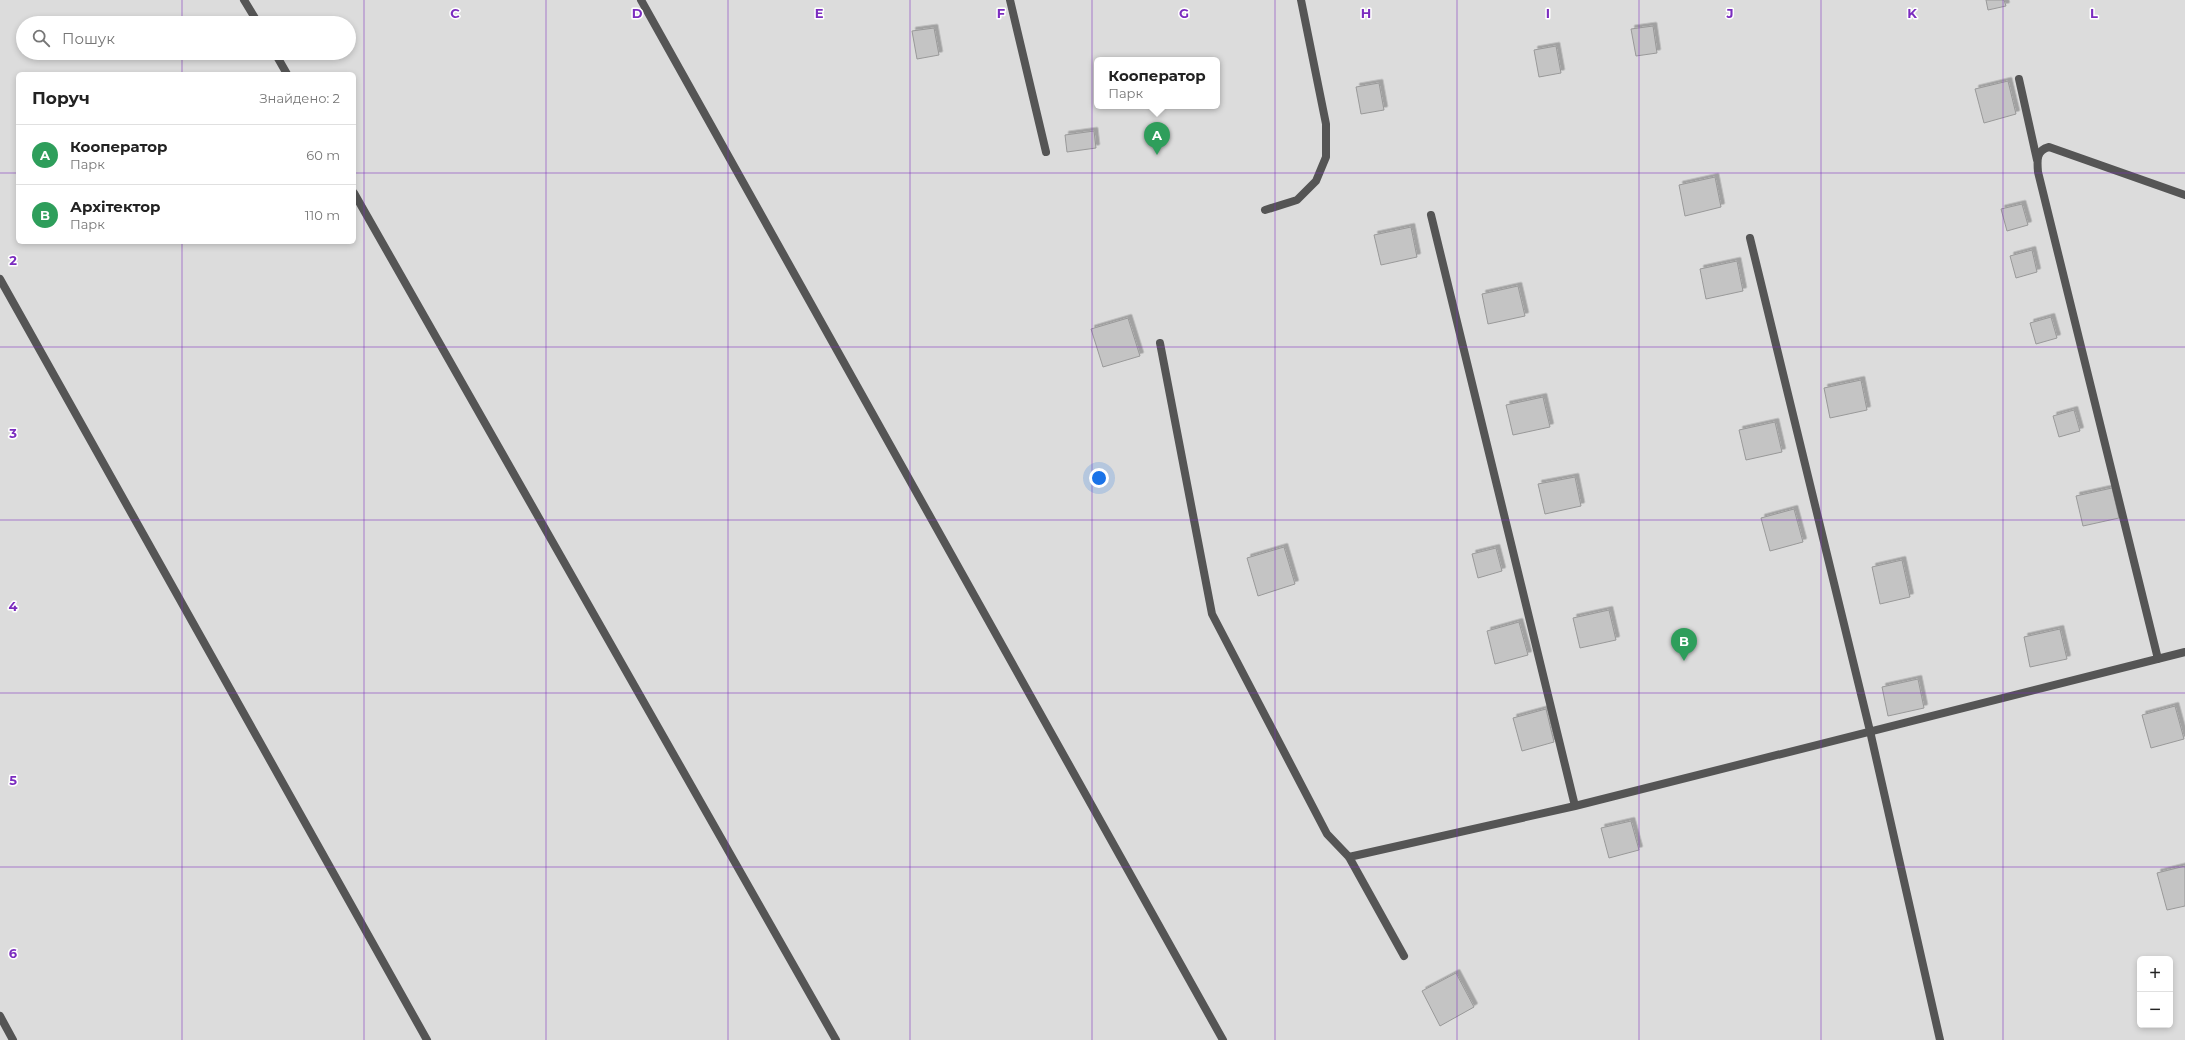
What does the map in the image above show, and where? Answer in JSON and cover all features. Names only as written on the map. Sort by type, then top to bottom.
[{"type":"lane","points":[[244,0],[254,16]]},
{"type":"lane","points":[[641,0],[1223,1040]]},
{"type":"lane","points":[[1010,0],[1046,152]]},
{"type":"lane","points":[[1265,210],[1297,200],[1316,181],[1326,157],[1326,124],[1301,0]]},
{"type":"lane","points":[[279,60],[285,72]]},
{"type":"lane","points":[[2019,79],[2037,160],[2038,172],[2158,659]]},
{"type":"lane","points":[[2037,160],[2043,149],[2049,147],[2185,195]]},
{"type":"lane","points":[[356,197],[836,1040]]},
{"type":"lane","points":[[1431,215],[1576,806]]},
{"type":"lane","points":[[1750,238],[1870,731],[1940,1040]]},
{"type":"lane","points":[[0,279],[426,1040]]},
{"type":"lane","points":[[1160,343],[1212,614],[1327,834],[1349,858],[1404,956]]},
{"type":"lane","points":[[1349,858],[1576,806],[2185,652]]},
{"type":"lane","points":[[0,1016],[13,1040]]},
{"type":"shaded area","points":[[0,0],[2185,0],[2185,1040],[0,1040]]},
{"type":"building","points":[[1986,0],[2004,0],[2006,6],[1988,10]]},
{"type":"building","points":[[1653,26],[1657,53],[1636,56],[1631,29]]},
{"type":"building","points":[[934,28],[939,55],[917,59],[912,31]]},
{"type":"building","points":[[1556,46],[1561,73],[1539,77],[1534,50]]},
{"type":"building","points":[[2008,81],[2016,114],[1984,123],[1975,89]]},
{"type":"building","points":[[1379,83],[1384,110],[1361,114],[1356,87]]},
{"type":"building","points":[[1094,131],[1096,148],[1067,152],[1065,135]]},
{"type":"building","points":[[1715,177],[1721,207],[1685,216],[1679,185]]},
{"type":"building","points":[[2022,204],[2028,225],[2007,231],[2001,209]]},
{"type":"building","points":[[1411,227],[1417,257],[1381,265],[1374,235]]},
{"type":"building","points":[[2032,250],[2037,272],[2016,278],[2010,256]]},
{"type":"building","points":[[1737,261],[1743,291],[1706,299],[1700,269]]},
{"type":"building","points":[[1518,286],[1525,316],[1488,324],[1482,294]]},
{"type":"building","points":[[2051,317],[2057,338],[2036,344],[2030,323]]},
{"type":"building","points":[[1128,318],[1140,356],[1103,367],[1091,329]]},
{"type":"building","points":[[1861,380],[1867,410],[1830,418],[1824,388]]},
{"type":"building","points":[[1543,397],[1550,427],[1513,435],[1506,405]]},
{"type":"building","points":[[2074,410],[2080,431],[2059,437],[2053,416]]},
{"type":"building","points":[[1775,422],[1782,452],[1746,460],[1739,430]]},
{"type":"building","points":[[1575,477],[1581,506],[1545,514],[1538,484]]},
{"type":"building","points":[[2112,488],[2119,518],[2083,526],[2076,496]]},
{"type":"building","points":[[1794,509],[1803,542],[1770,551],[1761,518]]},
{"type":"building","points":[[1284,547],[1295,584],[1258,596],[1247,558]]},
{"type":"building","points":[[1496,548],[1502,571],[1478,578],[1472,554]]},
{"type":"building","points":[[1902,560],[1910,597],[1880,604],[1872,567]]},
{"type":"building","points":[[1609,610],[1616,640],[1580,648],[1573,618]]},
{"type":"building","points":[[1519,622],[1528,655],[1495,664],[1487,631]]},
{"type":"building","points":[[2060,629],[2067,659],[2030,667],[2024,637]]},
{"type":"building","points":[[1918,679],[1924,708],[1888,716],[1882,687]]},
{"type":"building","points":[[2175,706],[2184,739],[2151,748],[2142,715]]},
{"type":"building","points":[[1546,709],[1554,742],[1522,751],[1513,718]]},
{"type":"building","points":[[1631,821],[1639,850],[1609,858],[1601,828]]},
{"type":"building","points":[[2185,866],[2185,906],[2167,910],[2157,873]]},
{"type":"building","points":[[1456,973],[1474,1007],[1440,1026],[1422,991]]},
{"type":"place","name":"Кооператор","points":[[1157,155]]},
{"type":"place","name":"Архітектор","points":[[1684,661]]}]
